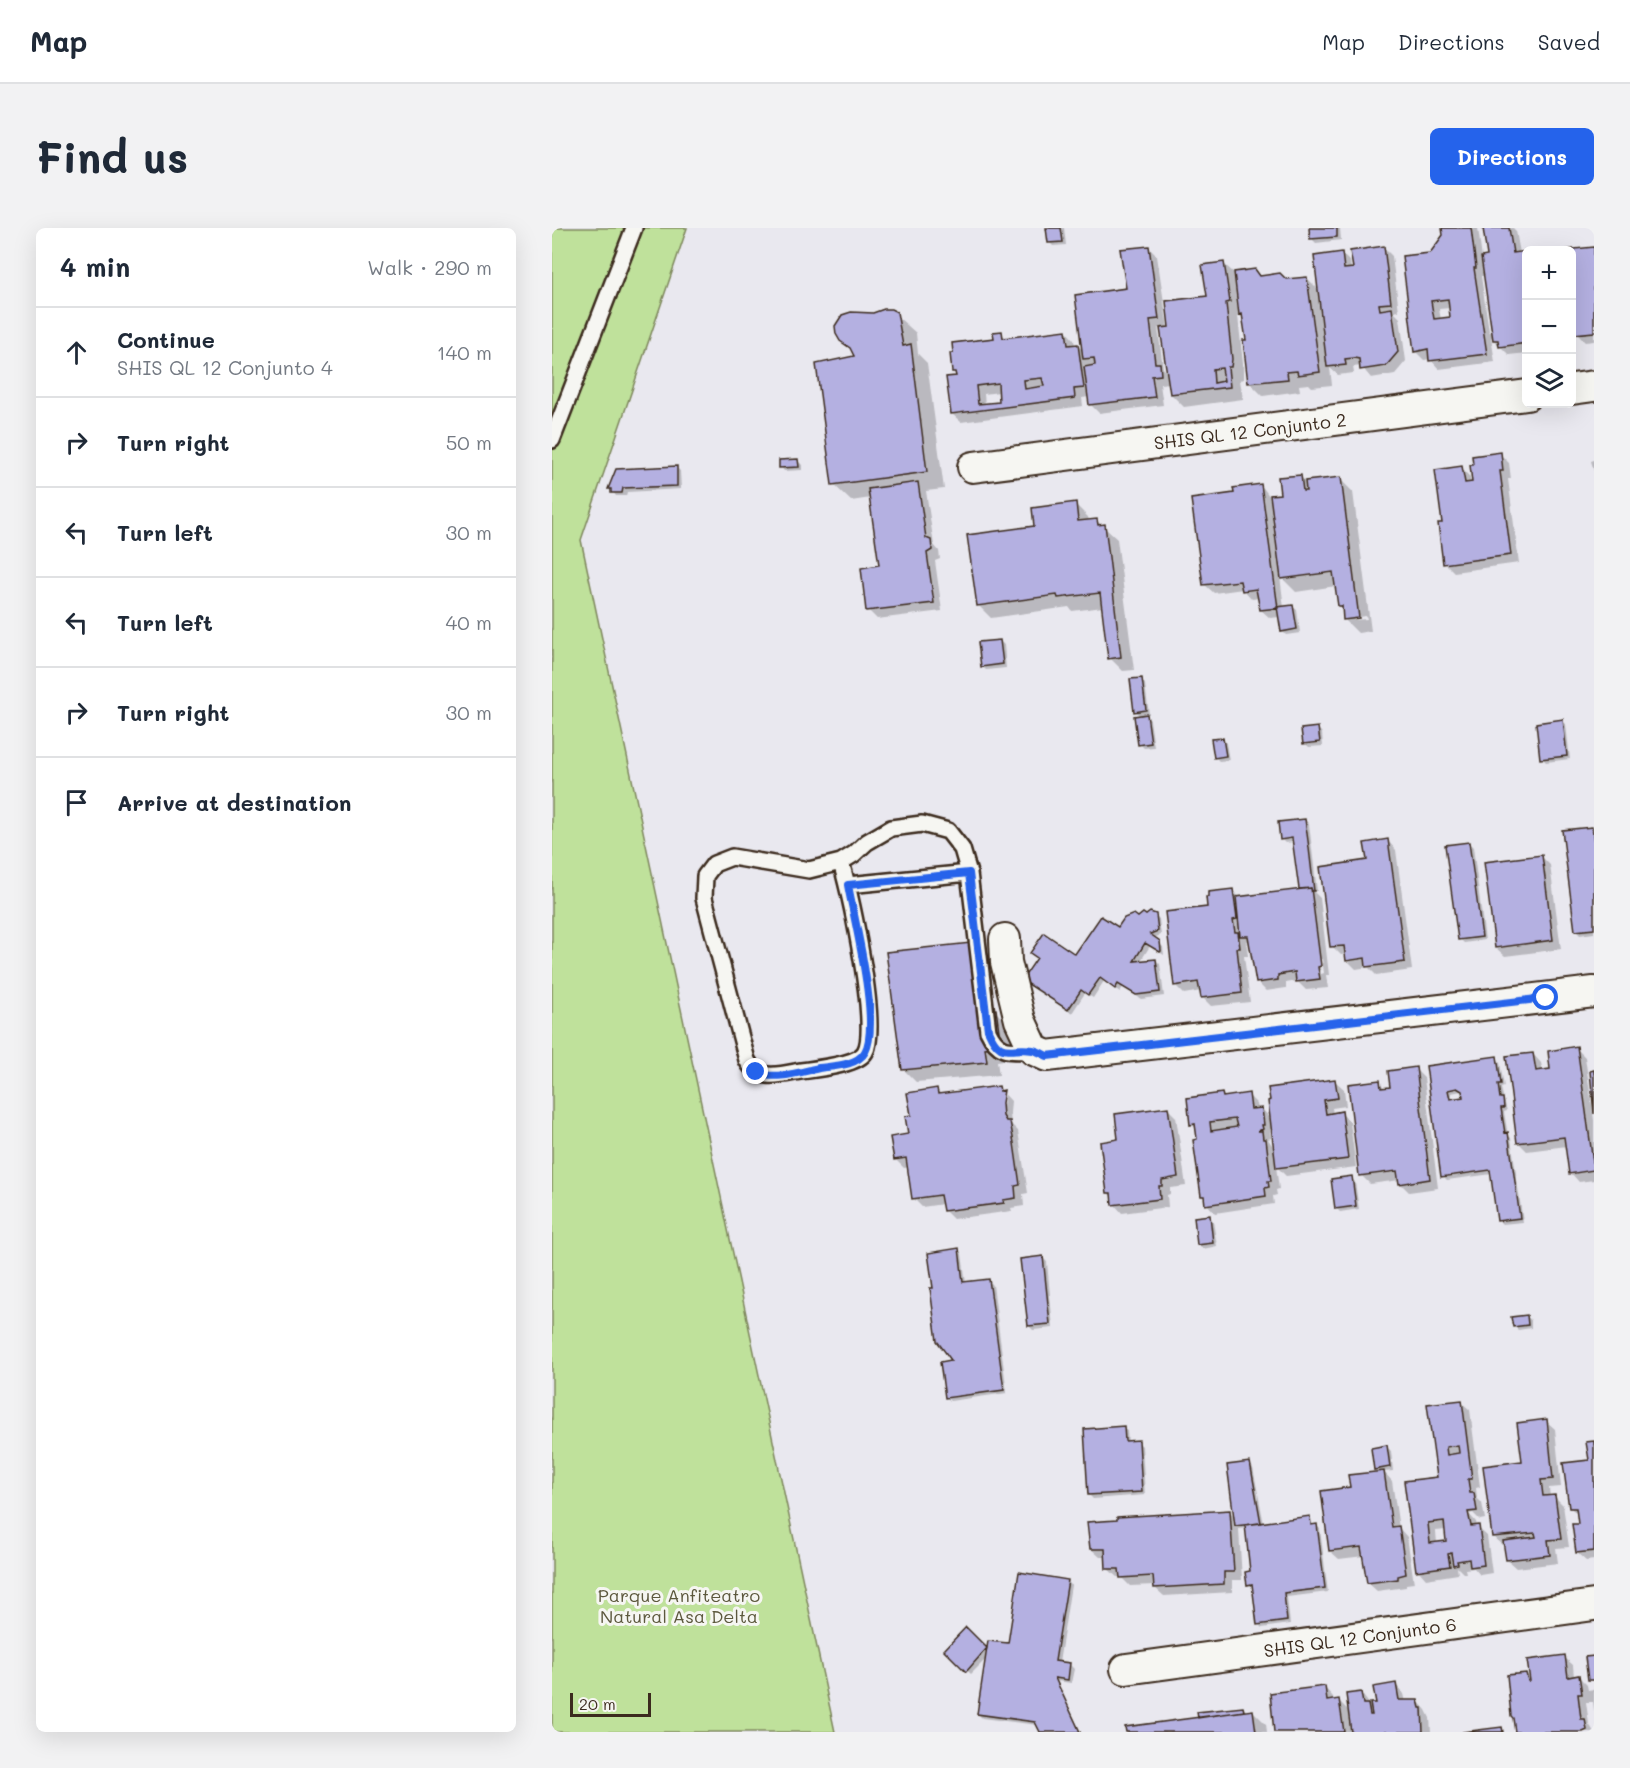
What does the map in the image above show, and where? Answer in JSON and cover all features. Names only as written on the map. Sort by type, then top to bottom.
[{"type":"street","points":[[1576,389],[1594,387]]},
{"type":"street","name":"SHIS QL 12 Conjunto 2","points":[[974,467],[1522,396]]},
{"type":"street","points":[[1005,939],[1006,962],[1020,1020],[1034,1050],[1047,1056],[1594,992]]},
{"type":"street","name":"SHIS QL 12 Conjunto 6","points":[[1126,1669],[1594,1605]]},
{"type":"lane","points":[[552,440],[634,228]]},
{"type":"lane","points":[[841,862],[848,885],[868,994],[870,1032],[865,1053],[855,1062],[785,1074],[764,1076],[756,1072],[747,1060],[704,898],[705,876],[714,864],[732,857],[809,870],[841,862],[867,842],[891,828],[922,824],[948,831],[962,849],[969,873],[988,1030],[994,1043],[1006,1051],[1034,1050]]},
{"type":"lane","points":[[848,885],[969,873]]},
{"type":"green space","name":"Parque Anfiteatro Natural Asa Delta","points":[[552,228],[687,228],[581,540],[835,1732],[552,1732]]},
{"type":"building","points":[[1046,228],[1061,228],[1063,242],[1048,243]]},
{"type":"building","points":[[1309,228],[1337,228],[1337,237],[1310,239]]},
{"type":"building","points":[[1442,228],[1471,228],[1476,268],[1474,268],[1487,354],[1429,361],[1428,349],[1414,352],[1402,256],[1430,253],[1443,235]],"holes":[[[1448,299],[1450,317],[1434,319],[1431,301]]]},
{"type":"building","points":[[1483,228],[1509,228],[1513,253],[1522,252],[1522,344],[1499,347],[1498,340],[1493,340],[1481,257],[1487,256]]},
{"type":"building","points":[[1149,246],[1159,319],[1150,320],[1155,363],[1160,363],[1161,375],[1152,376],[1155,397],[1089,405],[1084,367],[1095,365],[1094,358],[1083,359],[1075,295],[1126,288],[1120,249]]},
{"type":"building","points":[[1384,246],[1391,303],[1379,304],[1380,310],[1392,308],[1398,352],[1386,366],[1360,370],[1359,359],[1354,358],[1345,359],[1346,365],[1327,367],[1314,256],[1342,252],[1344,269],[1353,268],[1350,251]]},
{"type":"building","points":[[1594,247],[1594,332],[1576,334],[1576,249]]},
{"type":"building","points":[[1224,262],[1230,302],[1226,303],[1232,359],[1231,367],[1228,367],[1230,387],[1170,394],[1160,328],[1169,327],[1166,301],[1207,296],[1202,265]],"holes":[[[1222,368],[1224,381],[1214,383],[1213,369]]]},
{"type":"building","points":[[1255,269],[1260,276],[1280,273],[1286,279],[1307,277],[1320,372],[1298,375],[1297,371],[1287,372],[1288,379],[1248,383],[1243,340],[1246,340],[1242,314],[1239,315],[1234,272]]},
{"type":"building","points":[[884,309],[897,312],[903,346],[911,344],[927,472],[832,485],[816,364],[854,356],[850,348],[840,341],[836,334],[835,326],[842,315],[851,312],[873,313]]},
{"type":"building","points":[[1066,330],[1068,345],[1078,344],[1084,388],[1074,389],[1075,398],[951,414],[946,377],[956,376],[955,372],[952,372],[950,353],[953,353],[952,343],[994,338],[993,332],[1002,331],[1003,338]],"holes":[[[1042,378],[1044,386],[1025,389],[1024,380]],[[998,383],[999,402],[978,404],[976,386]]]},
{"type":"building","points":[[1501,452],[1503,471],[1500,471],[1511,555],[1443,564],[1438,523],[1442,523],[1435,470],[1462,466],[1465,483],[1472,482],[1470,465],[1473,465],[1472,456]]},
{"type":"building","points":[[798,459],[799,467],[779,468],[779,460]]},
{"type":"building","points":[[677,466],[677,486],[623,488],[622,493],[611,493],[611,489],[608,489],[616,469]]},
{"type":"building","points":[[1301,475],[1303,491],[1306,491],[1305,481],[1341,477],[1359,618],[1343,620],[1342,606],[1338,606],[1333,572],[1281,579],[1270,495],[1280,494],[1278,477]]},
{"type":"building","points":[[918,482],[926,538],[931,540],[932,550],[927,553],[934,603],[866,611],[861,568],[879,565],[868,489]]},
{"type":"building","points":[[1261,484],[1278,608],[1260,610],[1256,589],[1242,591],[1240,581],[1203,585],[1191,499],[1234,493],[1233,488]]},
{"type":"building","points":[[1076,502],[1078,521],[1097,519],[1098,525],[1105,524],[1121,657],[1108,659],[1100,593],[1058,598],[1057,595],[977,606],[967,535],[1034,526],[1032,508]]},
{"type":"building","points":[[1293,605],[1297,629],[1281,632],[1277,607]]},
{"type":"building","points":[[1000,640],[1003,664],[981,667],[978,642]]},
{"type":"building","points":[[1142,678],[1146,710],[1134,712],[1130,679]]},
{"type":"building","points":[[1147,714],[1151,743],[1138,745],[1134,716]]},
{"type":"building","points":[[1563,719],[1567,756],[1540,759],[1536,723]]},
{"type":"building","points":[[1318,727],[1320,742],[1303,744],[1301,729]]},
{"type":"building","points":[[1223,738],[1226,756],[1214,758],[1211,739]]},
{"type":"building","points":[[1305,819],[1314,891],[1311,888],[1299,889],[1292,838],[1280,840],[1278,822]]},
{"type":"building","points":[[1592,827],[1594,929],[1575,931],[1562,830]]},
{"type":"building","points":[[1388,839],[1405,962],[1366,967],[1365,958],[1346,961],[1344,946],[1330,947],[1320,867],[1367,860],[1364,843]]},
{"type":"building","points":[[1469,842],[1482,937],[1458,940],[1445,845]]},
{"type":"building","points":[[1542,855],[1553,940],[1495,948],[1484,862]]},
{"type":"building","points":[[1311,888],[1321,966],[1318,967],[1320,979],[1296,982],[1295,972],[1278,975],[1278,980],[1256,983],[1248,936],[1240,936],[1236,897]]},
{"type":"building","points":[[1233,889],[1237,919],[1233,920],[1235,932],[1238,932],[1240,948],[1237,948],[1242,993],[1201,998],[1198,982],[1174,986],[1165,912],[1207,907],[1208,892]]},
{"type":"building","points":[[1150,912],[1156,914],[1158,931],[1150,934],[1160,941],[1161,951],[1145,943],[1134,961],[1156,959],[1160,992],[1136,995],[1118,984],[1115,989],[1100,978],[1088,995],[1081,990],[1068,1010],[1022,980],[1037,958],[1030,953],[1044,933],[1075,954],[1101,916],[1118,927],[1124,918],[1134,914],[1138,917]]},
{"type":"building","points":[[971,943],[980,1011],[996,1009],[1001,1046],[985,1048],[987,1062],[902,1070],[886,952]]},
{"type":"building","points":[[1577,1046],[1594,1170],[1569,1174],[1564,1137],[1517,1143],[1506,1056],[1533,1053],[1536,1071],[1550,1069],[1548,1051]]},
{"type":"building","points":[[1497,1056],[1501,1084],[1498,1084],[1504,1108],[1501,1108],[1505,1133],[1508,1132],[1520,1218],[1497,1221],[1490,1170],[1441,1177],[1426,1066]],"holes":[[[1457,1088],[1462,1091],[1463,1097],[1450,1099],[1448,1090]]]},
{"type":"building","points":[[1416,1067],[1430,1179],[1399,1184],[1397,1171],[1359,1176],[1348,1084],[1380,1080],[1381,1088],[1390,1087],[1388,1071]]},
{"type":"building","points":[[1594,1070],[1594,1114],[1590,1071]]},
{"type":"building","points":[[1335,1079],[1338,1098],[1324,1100],[1326,1114],[1342,1111],[1348,1159],[1276,1168],[1268,1088]]},
{"type":"building","points":[[999,1086],[1000,1091],[1004,1090],[1003,1116],[1006,1121],[1010,1121],[1014,1143],[1020,1185],[1015,1186],[1016,1198],[1003,1200],[1004,1203],[943,1211],[940,1195],[912,1199],[906,1158],[894,1160],[890,1137],[908,1134],[905,1116],[911,1115],[907,1093],[937,1088],[938,1094]]},
{"type":"building","points":[[1222,1093],[1223,1097],[1249,1093],[1251,1109],[1262,1108],[1264,1125],[1262,1125],[1263,1129],[1258,1131],[1262,1131],[1263,1139],[1266,1139],[1271,1181],[1268,1181],[1269,1187],[1265,1188],[1266,1196],[1205,1205],[1204,1196],[1201,1196],[1193,1140],[1197,1139],[1195,1124],[1190,1125],[1187,1098]],"holes":[[[1235,1119],[1237,1127],[1211,1131],[1210,1122]]]},
{"type":"building","points":[[1168,1107],[1178,1177],[1162,1180],[1162,1186],[1159,1186],[1160,1199],[1112,1205],[1111,1193],[1107,1193],[1100,1142],[1118,1139],[1115,1114]]},
{"type":"building","points":[[1352,1176],[1356,1206],[1335,1209],[1331,1179]]},
{"type":"building","points":[[1210,1215],[1213,1243],[1197,1245],[1194,1217]]},
{"type":"building","points":[[959,1248],[963,1282],[989,1279],[1004,1390],[945,1398],[940,1362],[951,1360],[937,1341],[928,1253]]},
{"type":"building","points":[[1043,1256],[1050,1324],[1028,1326],[1020,1259]]},
{"type":"building","points":[[1527,1315],[1528,1325],[1513,1327],[1511,1317]]},
{"type":"building","points":[[1462,1400],[1472,1479],[1468,1479],[1470,1493],[1474,1493],[1477,1511],[1468,1512],[1471,1526],[1479,1525],[1484,1565],[1470,1567],[1469,1559],[1457,1561],[1458,1564],[1453,1565],[1451,1553],[1448,1554],[1450,1566],[1416,1571],[1404,1481],[1437,1477],[1427,1404]],"holes":[[[1458,1445],[1459,1453],[1447,1455],[1446,1447]],[[1444,1521],[1446,1541],[1430,1543],[1428,1523]]]},
{"type":"building","points":[[1547,1419],[1553,1479],[1541,1480],[1543,1496],[1555,1495],[1561,1539],[1548,1540],[1550,1555],[1506,1560],[1503,1541],[1536,1537],[1535,1533],[1492,1537],[1483,1466],[1522,1461],[1517,1423]]},
{"type":"building","points":[[1124,1426],[1125,1441],[1139,1440],[1142,1492],[1088,1495],[1084,1429]]},
{"type":"building","points":[[1594,1441],[1594,1551],[1576,1553],[1572,1524],[1578,1524],[1576,1508],[1569,1508],[1563,1463],[1589,1460],[1586,1442]]},
{"type":"building","points":[[1387,1445],[1390,1467],[1374,1470],[1371,1448]]},
{"type":"building","points":[[1250,1462],[1261,1523],[1235,1526],[1227,1465]]},
{"type":"building","points":[[1384,1471],[1392,1527],[1399,1526],[1406,1574],[1398,1576],[1398,1579],[1367,1583],[1361,1547],[1329,1551],[1321,1491],[1350,1487],[1348,1475]]},
{"type":"building","points":[[1230,1510],[1234,1572],[1224,1572],[1224,1584],[1154,1588],[1153,1576],[1120,1578],[1119,1569],[1106,1569],[1105,1549],[1090,1549],[1087,1522],[1117,1520],[1117,1517]]},
{"type":"building","points":[[1310,1516],[1311,1525],[1317,1524],[1325,1588],[1284,1593],[1287,1621],[1257,1625],[1252,1584],[1247,1585],[1245,1572],[1250,1571],[1245,1525]]},
{"type":"building","points":[[1019,1572],[1068,1580],[1055,1661],[1070,1663],[1068,1680],[1055,1678],[1080,1732],[1040,1732],[1035,1722],[977,1714],[988,1641],[1008,1643]]},
{"type":"building","points":[[966,1627],[987,1648],[966,1672],[944,1650]]},
{"type":"building","points":[[1565,1655],[1568,1677],[1579,1675],[1582,1694],[1578,1694],[1581,1719],[1585,1719],[1587,1730],[1583,1732],[1515,1732],[1507,1675],[1526,1673],[1530,1681],[1527,1660]]},
{"type":"building","points":[[1594,1656],[1594,1680],[1588,1680],[1585,1657]]},
{"type":"building","points":[[1396,1683],[1399,1700],[1418,1700],[1422,1708],[1423,1732],[1351,1732],[1346,1694],[1361,1692],[1363,1704],[1368,1704],[1370,1715],[1372,1715],[1370,1703],[1376,1703],[1373,1687]]},
{"type":"building","points":[[1325,1686],[1327,1701],[1339,1699],[1344,1732],[1274,1732],[1270,1693]]},
{"type":"building","points":[[1243,1707],[1244,1711],[1198,1718],[1197,1712]]},
{"type":"building","points":[[1253,1710],[1256,1732],[1126,1732],[1125,1727]]},
{"type":"building","points":[[1502,1727],[1503,1732],[1462,1732]]},
{"type":"route","points":[[756,1072],[764,1076],[785,1074],[855,1062],[865,1053],[870,1032],[868,994],[848,885],[969,873],[988,1030],[994,1043],[1006,1051],[1034,1050],[1047,1056],[1546,998]]}]
